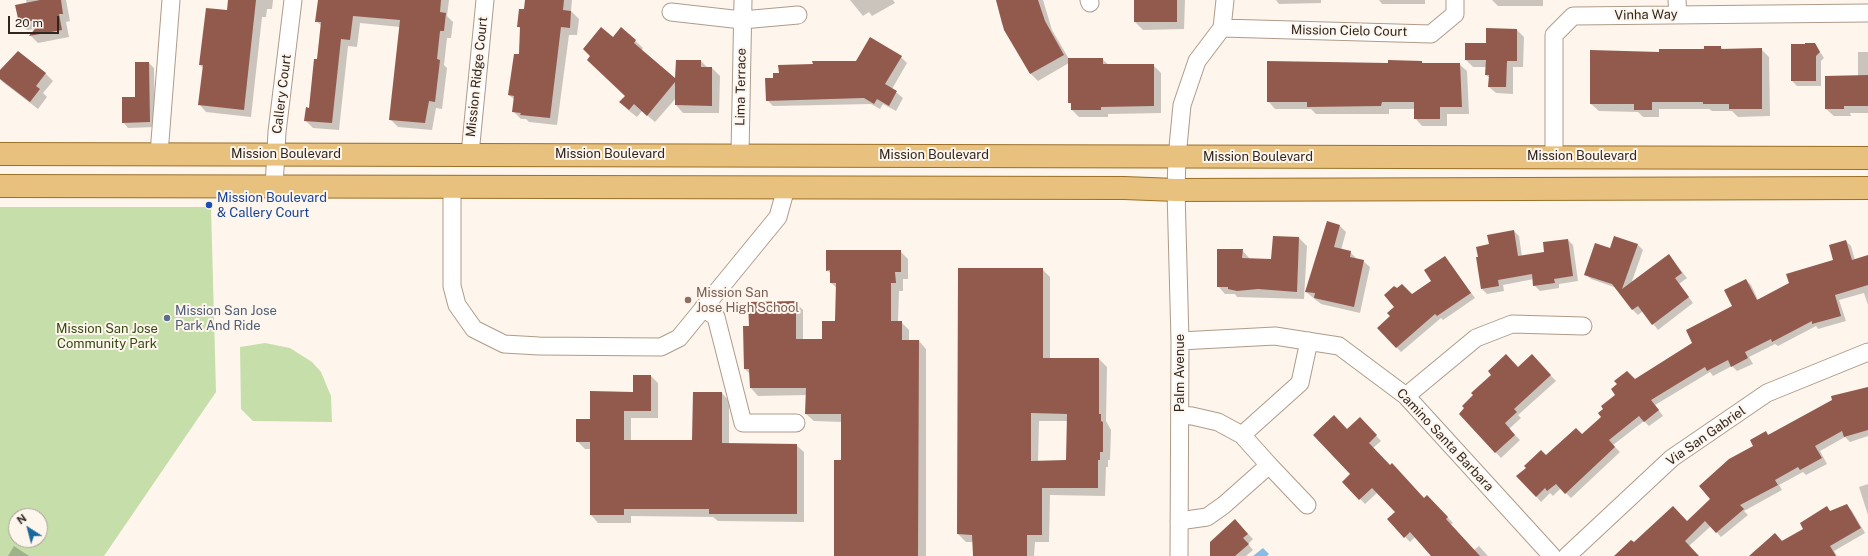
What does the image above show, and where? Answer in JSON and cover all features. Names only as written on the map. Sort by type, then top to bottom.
[{"type":"main road","name":"Mission Boulevard","points":[[3,154],[740,154],[1138,155],[1177,157],[1554,156],[1868,158]]},
{"type":"main road","points":[[3,154],[32,159],[46,167],[52,177],[53,187]]},
{"type":"main road","points":[[53,187],[59,178],[70,169],[79,167],[116,167],[190,154]]},
{"type":"main road","points":[[0,186],[1124,188],[1176,190],[1868,188]]},
{"type":"street","points":[[159,154],[171,0]]},
{"type":"street","name":"Callery Court","points":[[274,187],[275,154],[293,0]]},
{"type":"street","name":"Mission Ridge Court","points":[[470,154],[484,0]]},
{"type":"street","name":"Lima Terrace","points":[[740,154],[743,0]]},
{"type":"street","points":[[1222,28],[1225,0]]},
{"type":"street","name":"Mission Cielo Court","points":[[1222,28],[1431,34],[1455,14],[1455,0]]},
{"type":"street","name":"Vinha Way","points":[[1554,156],[1554,35],[1573,16],[1678,7],[1868,14]]},
{"type":"street","points":[[671,12],[742,20],[798,15]]},
{"type":"street","name":"Palm Avenue","points":[[1179,556],[1180,342],[1176,190],[1177,157],[1182,106],[1197,61],[1222,28]]},
{"type":"street","points":[[452,187],[452,286],[457,305],[474,329],[504,344],[539,346],[661,347],[679,338],[778,217],[786,188]]},
{"type":"street","points":[[703,308],[716,317],[743,423],[796,423]]},
{"type":"street","points":[[1406,396],[1476,338],[1512,324],[1583,326]]},
{"type":"street","name":"Camino Santa Barbara","points":[[1180,342],[1275,336],[1339,346],[1406,396],[1552,556]]},
{"type":"street","points":[[1242,435],[1300,384],[1309,341]]},
{"type":"street","name":"Via San Gabriel","points":[[1567,556],[1672,458],[1767,393],[1868,352]]},
{"type":"street","points":[[1180,416],[1192,416],[1218,422],[1242,435],[1307,505]]},
{"type":"street","points":[[1179,521],[1207,517],[1224,505],[1269,464]]},
{"type":"green space","name":"Mission San Jose Community Park","points":[[0,207],[211,207],[216,392],[104,556],[0,556]]},
{"type":"green space","points":[[265,343],[290,348],[312,362],[321,372],[331,396],[332,422],[253,421],[241,409],[240,347]]},
{"type":"water","points":[[1263,548],[1269,554],[1267,556],[1253,556]]},
{"type":"building","points":[[40,0],[61,0],[63,14],[59,14],[62,30],[29,36],[43,19],[19,23],[15,5]]},
{"type":"building","points":[[228,0],[256,0],[244,110],[198,105],[203,65],[199,65],[206,8],[227,10]]},
{"type":"building","points":[[318,0],[441,0],[440,12],[446,13],[444,31],[440,31],[437,59],[440,60],[435,102],[429,101],[425,123],[389,120],[400,20],[353,16],[350,40],[341,39],[332,123],[304,121],[306,107],[309,108],[314,59],[317,59],[321,22],[315,22]]},
{"type":"building","points":[[525,0],[564,0],[563,10],[571,11],[570,28],[561,27],[550,118],[520,115],[521,113],[512,112],[514,96],[508,95],[514,54],[519,54],[520,27],[517,27],[519,9],[524,9]]},
{"type":"building","points":[[996,0],[1038,0],[1045,21],[1064,55],[1030,74],[1004,30]]},
{"type":"building","points":[[1134,0],[1177,0],[1177,22],[1134,22]]},
{"type":"building","points":[[601,27],[613,37],[621,27],[636,40],[634,43],[675,78],[676,60],[701,60],[701,67],[712,67],[712,106],[675,105],[675,82],[647,116],[634,104],[629,110],[619,102],[625,96],[587,60],[590,56],[583,49]]},
{"type":"building","points":[[1486,28],[1517,29],[1517,61],[1507,61],[1506,87],[1488,87],[1489,75],[1485,75],[1486,60],[1465,60],[1465,43],[1486,43]]},
{"type":"building","points":[[870,37],[902,56],[885,84],[897,91],[889,106],[877,99],[874,104],[864,98],[766,101],[765,78],[773,78],[773,73],[779,73],[778,65],[813,64],[812,61],[856,61]]},
{"type":"building","points":[[1815,43],[1820,52],[1816,56],[1816,81],[1791,81],[1791,44]]},
{"type":"building","points":[[1704,46],[1721,46],[1721,49],[1762,48],[1762,109],[1729,109],[1729,104],[1703,104],[1703,102],[1652,102],[1652,110],[1634,110],[1634,104],[1590,104],[1590,50],[1659,52],[1659,49],[1704,49]]},
{"type":"building","points":[[18,51],[46,73],[36,86],[40,89],[30,102],[0,79],[0,70]]},
{"type":"building","points":[[1068,58],[1103,58],[1103,64],[1154,64],[1154,106],[1101,107],[1101,110],[1071,110],[1071,103],[1068,103]]},
{"type":"building","points":[[1388,60],[1422,61],[1422,63],[1460,63],[1462,107],[1440,107],[1440,119],[1414,119],[1414,102],[1382,102],[1381,106],[1307,107],[1307,102],[1267,102],[1267,61],[1388,63]]},
{"type":"building","points":[[135,62],[149,62],[150,122],[122,123],[122,97],[135,97]]},
{"type":"building","points":[[1868,75],[1868,106],[1844,106],[1844,109],[1825,109],[1825,76]]},
{"type":"building","points":[[1327,221],[1340,225],[1334,247],[1351,251],[1350,257],[1364,260],[1354,307],[1314,298],[1315,293],[1305,292]]},
{"type":"building","points":[[1514,230],[1518,256],[1544,252],[1543,242],[1568,239],[1573,276],[1554,279],[1555,283],[1533,286],[1532,274],[1498,280],[1499,286],[1481,289],[1476,247],[1489,244],[1487,235]]},
{"type":"building","points":[[1273,236],[1299,237],[1297,292],[1258,289],[1237,291],[1228,289],[1228,287],[1217,287],[1217,249],[1243,249],[1242,258],[1271,259]]},
{"type":"building","points":[[1614,236],[1638,244],[1622,289],[1669,254],[1682,273],[1675,278],[1689,297],[1652,325],[1638,306],[1632,310],[1612,284],[1584,275],[1595,243],[1610,248]]},
{"type":"building","points":[[1846,240],[1852,260],[1868,255],[1868,285],[1835,295],[1841,316],[1812,324],[1812,321],[1772,342],[1771,339],[1745,352],[1748,358],[1731,367],[1728,360],[1707,371],[1705,367],[1651,400],[1659,410],[1644,422],[1639,416],[1609,440],[1615,447],[1565,494],[1556,484],[1547,491],[1545,488],[1536,497],[1516,476],[1526,468],[1524,466],[1541,450],[1546,455],[1576,428],[1582,434],[1601,417],[1598,413],[1603,409],[1601,406],[1615,395],[1611,389],[1617,384],[1614,381],[1627,371],[1635,379],[1692,343],[1686,330],[1732,306],[1724,290],[1746,279],[1757,300],[1789,283],[1786,274],[1833,260],[1829,245]]},
{"type":"building","points":[[826,250],[901,250],[901,272],[895,272],[896,283],[891,283],[891,321],[902,321],[902,340],[919,340],[918,556],[834,556],[834,460],[841,460],[841,414],[805,414],[806,388],[750,388],[749,369],[744,369],[743,326],[749,326],[748,302],[796,301],[796,339],[822,339],[822,321],[835,321],[836,283],[830,283],[830,270],[826,271]]},
{"type":"building","points":[[1445,256],[1471,293],[1437,316],[1435,314],[1396,348],[1377,328],[1390,316],[1387,313],[1394,307],[1384,295],[1394,286],[1397,288],[1402,284],[1412,294],[1431,281],[1424,270]]},
{"type":"building","points":[[958,268],[1043,268],[1043,358],[1099,358],[1099,414],[1101,414],[1101,421],[1103,422],[1103,452],[1100,452],[1100,460],[1098,460],[1098,488],[1042,488],[1042,535],[1027,535],[1027,556],[973,556],[972,535],[957,534]],"holes":[[[1031,413],[1067,414],[1066,460],[1031,461]]]},
{"type":"building","points":[[1506,354],[1518,367],[1532,354],[1551,375],[1514,409],[1517,412],[1505,423],[1515,435],[1495,453],[1459,414],[1464,408],[1462,406],[1473,395],[1471,393],[1491,375],[1488,371]]},
{"type":"building","points":[[633,375],[651,375],[651,411],[624,411],[624,440],[692,440],[693,392],[722,392],[722,443],[797,444],[797,514],[709,514],[709,509],[624,509],[624,515],[590,515],[590,442],[576,442],[576,419],[590,419],[590,391],[633,392]]},
{"type":"building","points":[[1868,387],[1868,430],[1844,437],[1842,431],[1815,446],[1822,458],[1800,470],[1798,467],[1775,480],[1778,485],[1740,505],[1744,509],[1716,533],[1705,521],[1685,541],[1699,556],[1614,556],[1631,540],[1634,542],[1673,506],[1687,521],[1710,499],[1699,486],[1729,459],[1753,446],[1750,440],[1766,431],[1768,435],[1832,400],[1831,396]]},
{"type":"building","points":[[1334,415],[1347,429],[1360,417],[1377,435],[1369,443],[1390,465],[1392,463],[1424,498],[1427,495],[1448,517],[1446,519],[1480,556],[1431,556],[1410,532],[1404,538],[1387,519],[1395,512],[1372,488],[1359,500],[1342,482],[1350,474],[1313,435]]},
{"type":"building","points":[[1847,504],[1861,528],[1830,546],[1836,556],[1749,556],[1775,533],[1782,541],[1803,529],[1800,523],[1827,506],[1830,511]]},
{"type":"building","points":[[1235,519],[1248,534],[1243,538],[1249,544],[1235,556],[1210,556],[1210,542]]},
{"type":"place","name":"Mission Boulevard & Callery Court","points":[[209,205]]},
{"type":"place","name":"Mission San Jose High School","points":[[688,300]]},
{"type":"place","name":"Mission San Jose Park And Ride","points":[[167,318]]}]
